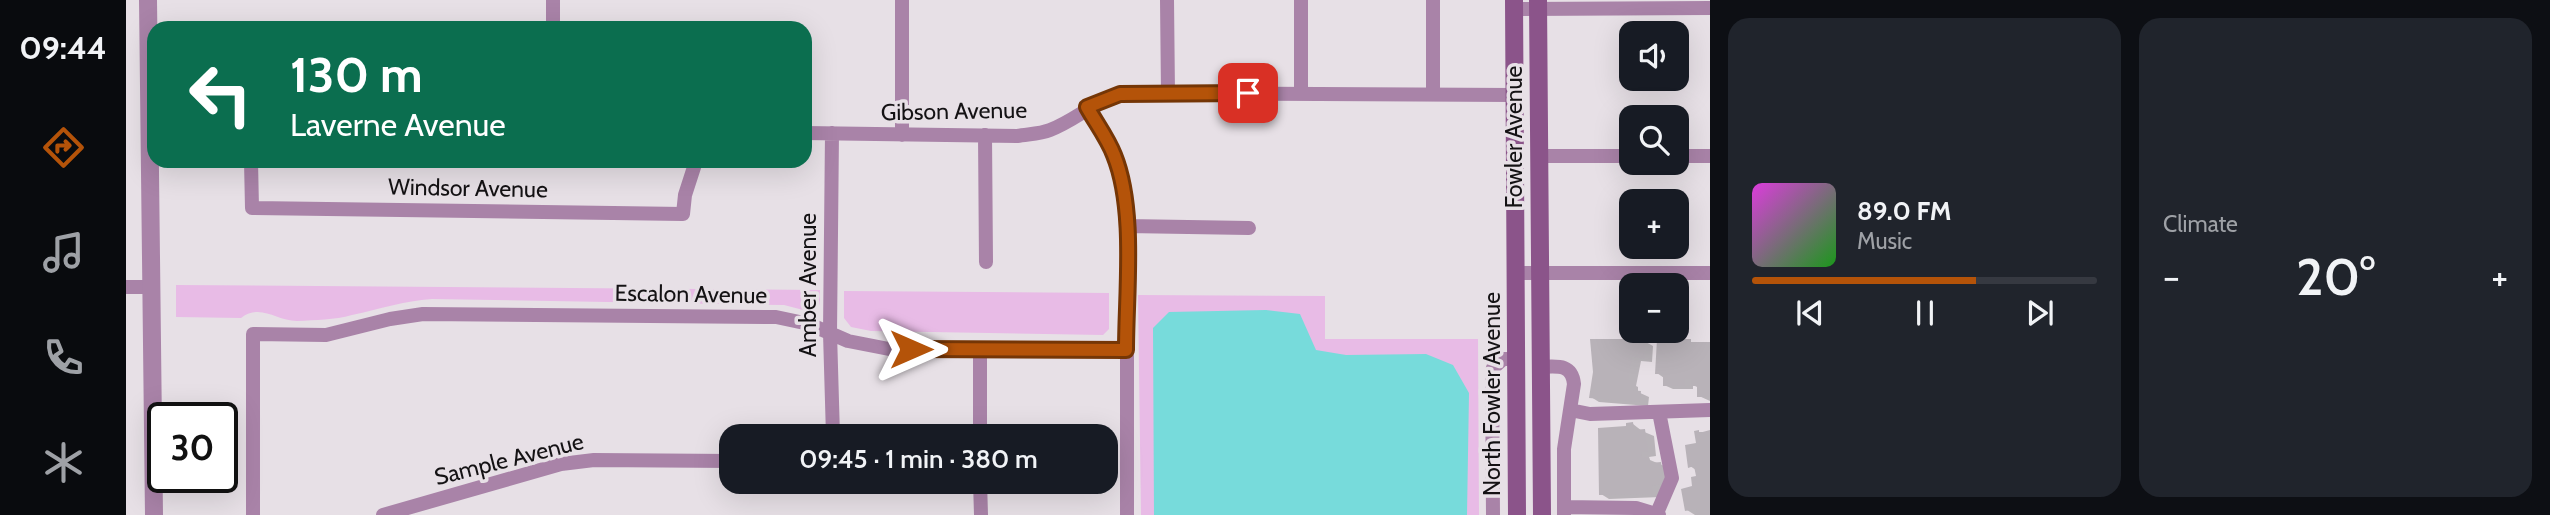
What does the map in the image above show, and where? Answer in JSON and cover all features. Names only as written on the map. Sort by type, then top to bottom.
[{"type":"main road","name":"Fowler Avenue","points":[[1514,4],[1516,273]]},
{"type":"main road","name":"Fowler Avenue","points":[[1538,4],[1540,273]]},
{"type":"main road","points":[[1513,95],[1525,101],[1528,108],[1529,136],[1539,156]]},
{"type":"main road","name":"North Fowler Avenue","points":[[1516,273],[1517,515]]},
{"type":"main road","points":[[1540,273],[1542,515]]},
{"type":"street","points":[[148,0],[149,21]]},
{"type":"street","points":[[553,0],[553,21]]},
{"type":"street","points":[[902,0],[902,135]]},
{"type":"street","points":[[1167,0],[1168,93]]},
{"type":"street","points":[[1301,0],[1301,93]]},
{"type":"street","points":[[1433,0],[1433,94]]},
{"type":"street","points":[[1514,4],[1710,8]]},
{"type":"street","name":"Gibson Avenue","points":[[812,134],[1017,136],[1050,130],[1087,107],[1120,94],[1513,95]]},
{"type":"street","points":[[1087,107],[1114,155],[1124,188],[1127,226],[1127,515]]},
{"type":"street","name":"Amber Avenue","points":[[832,133],[833,424]]},
{"type":"street","points":[[985,135],[986,262]]},
{"type":"street","points":[[1539,156],[1619,156]]},
{"type":"street","points":[[1689,156],[1710,156]]},
{"type":"street","points":[[151,168],[154,515]]},
{"type":"street","name":"Windsor Avenue","points":[[251,168],[252,208],[683,214],[685,195],[694,168]]},
{"type":"street","points":[[1127,226],[1249,228]]},
{"type":"street","points":[[1516,273],[1710,273]]},
{"type":"street","points":[[126,287],[150,287]]},
{"type":"street","name":"Escalon Avenue","points":[[253,515],[253,334],[326,335],[390,319],[424,314],[776,317],[809,324],[848,341],[888,349],[1126,350]]},
{"type":"street","points":[[980,349],[980,424]]},
{"type":"street","points":[[1493,515],[1492,372],[1503,359],[1516,359]]},
{"type":"street","points":[[1541,367],[1563,367],[1570,370],[1574,384],[1564,449],[1564,511],[1636,508],[1658,514],[1672,478],[1659,412]]},
{"type":"street","points":[[1570,410],[1590,414],[1710,410]]},
{"type":"street","name":"Sample Avenue","points":[[383,515],[561,464],[594,460],[719,461]]},
{"type":"street","points":[[981,494],[981,515]]},
{"type":"shaded area","points":[[176,285],[820,290],[820,304],[811,312],[784,305],[432,299],[338,318],[297,321],[262,312],[241,318],[176,317]]},
{"type":"shaded area","points":[[844,291],[1109,293],[1109,329],[1103,335],[871,331],[851,327],[844,318]]},
{"type":"shaded area","points":[[1138,295],[1325,296],[1325,339],[1478,339],[1479,515],[1141,515]]},
{"type":"water","points":[[1266,310],[1300,314],[1316,350],[1346,355],[1426,354],[1453,365],[1469,393],[1467,515],[1154,515],[1153,328],[1169,312]]},
{"type":"building","points":[[1590,339],[1619,339],[1619,343],[1645,343],[1644,359],[1632,357],[1628,380],[1630,390],[1641,391],[1640,402],[1589,398],[1593,372]]},
{"type":"building","points":[[1689,339],[1691,342],[1710,342],[1710,397],[1697,397],[1697,386],[1691,386],[1691,379],[1685,379],[1685,386],[1663,386],[1663,374],[1655,374],[1657,343],[1689,343]]},
{"type":"building","points":[[1633,422],[1634,430],[1645,429],[1648,452],[1641,452],[1642,458],[1649,457],[1650,463],[1661,462],[1664,484],[1652,486],[1653,494],[1599,495],[1598,428],[1626,426],[1626,423]]},
{"type":"building","points":[[1699,430],[1699,433],[1710,430],[1710,515],[1698,515],[1696,509],[1685,511],[1681,489],[1692,486],[1691,477],[1696,476],[1694,466],[1688,468],[1685,445],[1696,443],[1694,431]]},
{"type":"route","points":[[911,349],[1126,350],[1127,226],[1124,188],[1114,155],[1087,107],[1120,94],[1248,93]]}]
